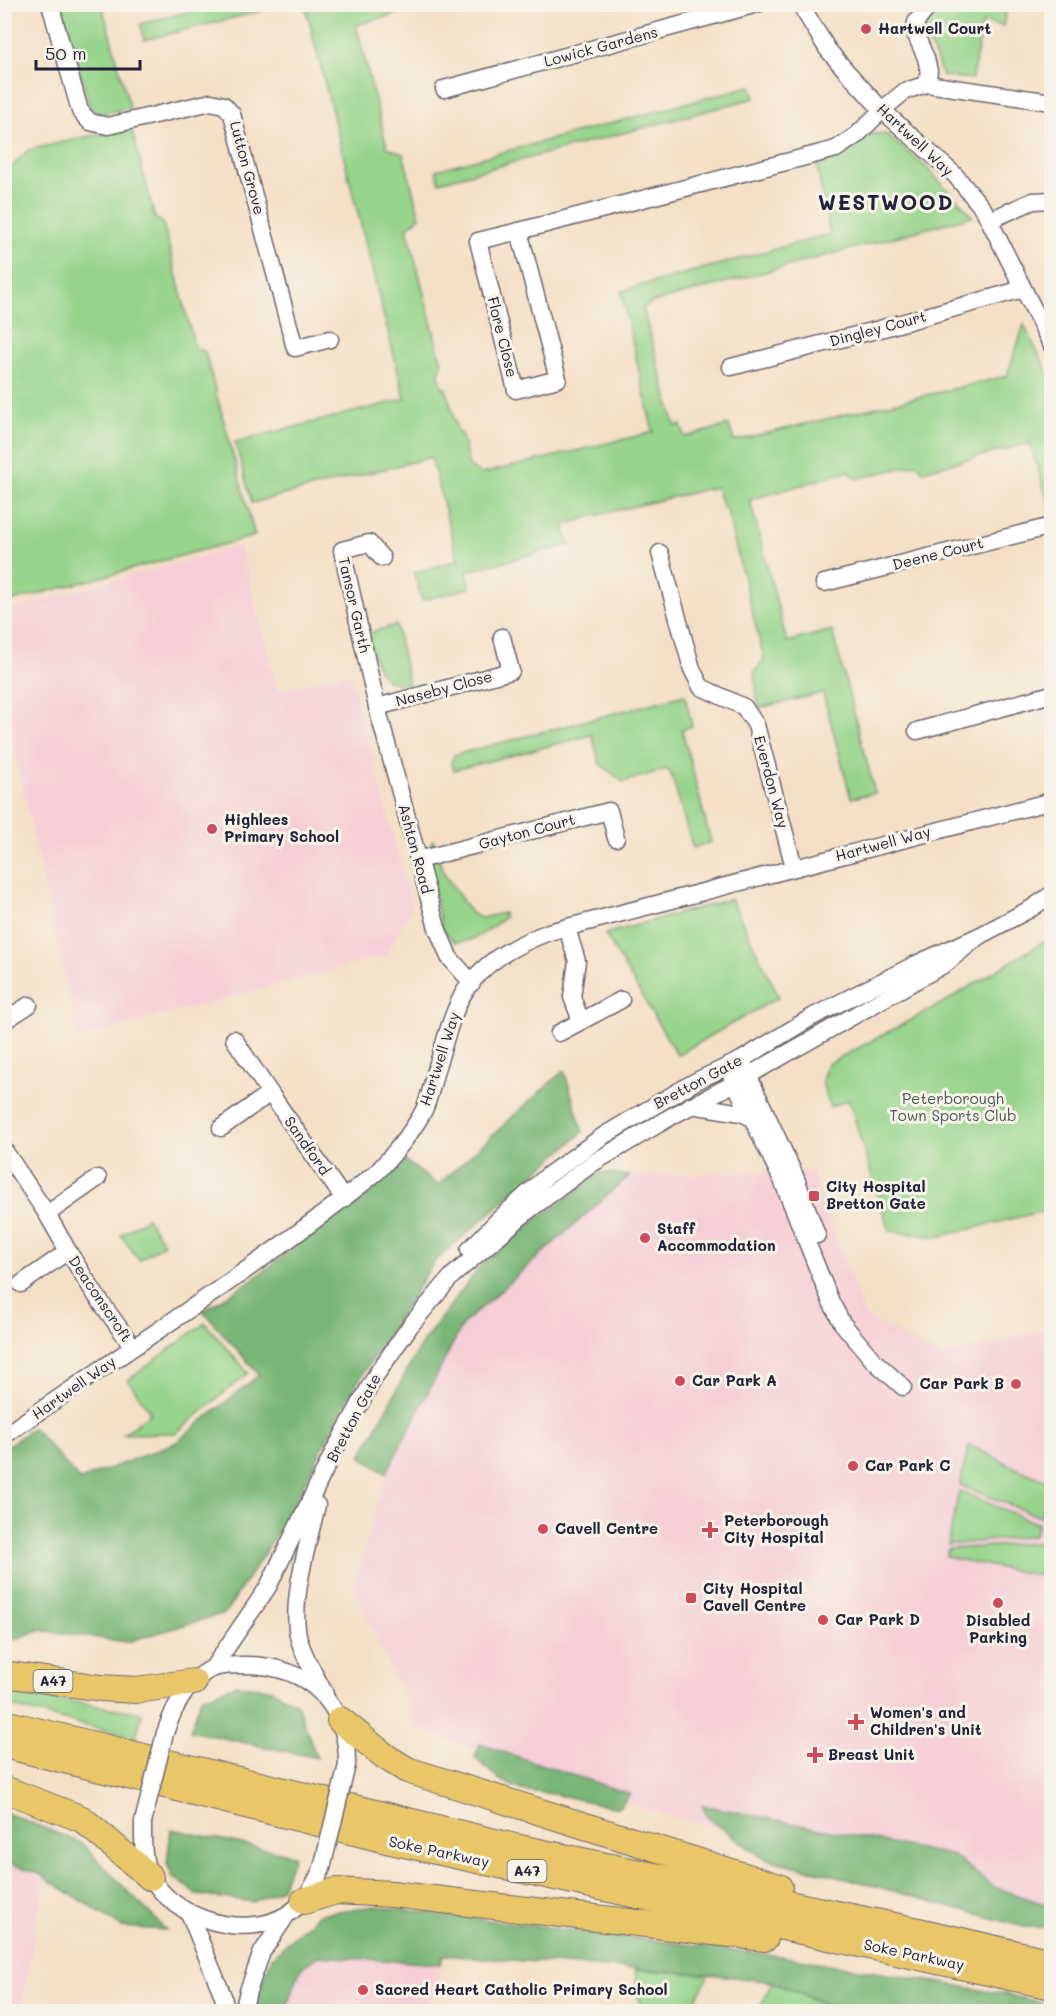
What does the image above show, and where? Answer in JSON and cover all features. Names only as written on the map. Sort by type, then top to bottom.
[{"type":"highway","name":"A47","points":[[4,1674],[100,1688],[136,1690],[203,1675]]},
{"type":"highway","name":"A47","points":[[340,1720],[407,1770],[911,1942]]},
{"type":"highway","name":"Soke Parkway","points":[[4,1723],[911,1942],[1052,1986]]},
{"type":"highway","name":"Soke Parkway","points":[[4,1745],[386,1840],[911,1942],[1052,1962]]},
{"type":"highway","points":[[4,1789],[82,1819],[150,1877]]},
{"type":"highway","name":"A47","points":[[295,1908],[336,1891],[392,1894],[911,1942]]},
{"type":"street","name":"Lutton Grove","points":[[50,4],[80,111],[90,122],[108,126],[211,102],[224,105],[232,114],[295,348],[330,339]]},
{"type":"street","name":"Lowick Gardens","points":[[444,89],[757,4]]},
{"type":"street","name":"Hartwell Way","points":[[800,4],[828,50],[882,110],[955,175],[990,220],[1052,346]]},
{"type":"street","points":[[931,4],[916,22],[915,33],[929,70],[927,84],[1052,102]]},
{"type":"street","name":"Flore Close","points":[[519,231],[558,379],[516,390],[478,241],[836,149],[856,135],[905,91],[927,84]]},
{"type":"street","points":[[990,220],[1033,201],[1052,200]]},
{"type":"street","name":"Dingley Court","points":[[731,367],[1023,289]]},
{"type":"street","name":"Deene Court","points":[[824,583],[1052,526]]},
{"type":"street","name":"Tansor Garth","points":[[377,707],[342,550],[369,543],[382,558]]},
{"type":"street","name":"Everdon Way","points":[[660,553],[692,669],[701,687],[744,707],[756,724],[794,867]]},
{"type":"street","name":"Naseby Close","points":[[377,707],[512,671],[502,637]]},
{"type":"street","points":[[917,731],[1052,694]]},
{"type":"street","name":"Ashton Road","points":[[377,707],[436,928],[449,957],[472,983]]},
{"type":"street","name":"Hartwell Way","points":[[4,1436],[245,1273],[377,1172],[393,1155],[425,1108],[455,1011],[463,994],[494,960],[511,948],[539,936],[567,928],[1052,801]]},
{"type":"street","name":"Gayton Court","points":[[418,860],[609,811],[616,838]]},
{"type":"street","name":"Bretton Gate","points":[[150,1877],[144,1854],[143,1822],[171,1712],[203,1675],[268,1587],[324,1476],[334,1451],[376,1375],[410,1326],[452,1276],[473,1244],[547,1176],[603,1136],[696,1081],[734,1063],[833,1006],[916,964],[979,936],[1032,908],[1052,894]]},
{"type":"street","points":[[567,928],[577,961],[572,997],[581,1021]]},
{"type":"street","name":"Bretton Gate","points":[[452,1276],[529,1210],[593,1163],[690,1105],[742,1079],[945,964],[979,936]]},
{"type":"street","points":[[559,1033],[621,1000]]},
{"type":"street","points":[[4,1021],[29,1005]]},
{"type":"street","name":"Sandford","points":[[234,1039],[344,1199]]},
{"type":"street","points":[[734,1063],[795,1176],[860,1342]]},
{"type":"street","points":[[742,1079],[752,1118],[786,1190],[834,1308],[846,1329],[860,1342],[873,1360],[903,1387]]},
{"type":"street","points":[[220,1128],[270,1093]]},
{"type":"street","points":[[690,1105],[742,1113],[752,1118]]},
{"type":"street","name":"Deaconscroft","points":[[4,1150],[47,1214],[95,1294],[133,1347]]},
{"type":"street","points":[[47,1214],[99,1178]]},
{"type":"street","name":"Deaconscroft","points":[[21,1284],[68,1251]]},
{"type":"street","name":"Bretton Gate","points":[[295,1908],[322,1868],[347,1765],[347,1752],[340,1720],[326,1697],[298,1637],[297,1620],[301,1574],[324,1476]]},
{"type":"street","points":[[203,1675],[239,1665],[271,1667],[305,1680],[326,1697]]},
{"type":"street","points":[[150,1877],[165,1894],[189,1912],[204,1919],[238,1926],[253,1926],[295,1908]]},
{"type":"street","points":[[243,2012],[262,1952],[295,1908]]},
{"type":"street","points":[[189,1912],[223,1996],[226,2012]]},
{"type":"shaded area","name":"Highlees Primary School","points":[[240,545],[278,691],[350,672],[412,907],[385,956],[78,1038],[5,708],[5,611]]},
{"type":"shaded area","name":"Peterborough City Hospital","points":[[812,1171],[865,1316],[941,1356],[1051,1328],[1051,1909],[986,1889],[645,1810],[418,1729],[353,1587],[386,1474],[463,1324],[563,1233],[629,1176]]},
{"type":"shaded area","points":[[5,1863],[45,1877],[21,2011],[5,2011]]},
{"type":"shaded area","name":"Sacred Heart Catholic Primary School","points":[[318,1956],[441,1964],[428,2011],[285,2012],[301,1968]]},
{"type":"green space","points":[[61,5],[102,5],[130,108],[99,114],[90,107]]},
{"type":"green space","points":[[215,5],[286,5],[144,40],[140,24]]},
{"type":"green space","points":[[305,5],[427,5],[356,25],[387,147],[403,154],[420,217],[407,228],[442,364],[439,374],[443,389],[446,388],[469,466],[481,474],[653,432],[621,291],[830,234],[817,166],[841,156],[872,134],[885,134],[924,165],[973,216],[650,303],[643,309],[675,426],[681,425],[685,437],[729,425],[734,441],[1007,376],[1024,325],[1051,379],[1049,439],[1052,443],[1051,511],[1030,443],[923,471],[917,464],[856,479],[849,471],[750,500],[787,642],[832,630],[875,793],[851,798],[823,693],[759,708],[754,673],[764,659],[726,508],[723,508],[716,487],[564,525],[569,545],[467,571],[470,588],[422,600],[414,573],[458,560],[431,457],[252,503],[235,442],[405,399]]},
{"type":"green space","points":[[943,5],[1008,5],[1003,26],[983,22],[972,79],[942,76],[936,58],[922,31]]},
{"type":"green space","points":[[751,86],[755,98],[439,182],[436,170]]},
{"type":"green space","points":[[131,127],[155,218],[163,223],[195,348],[205,352],[255,536],[5,603],[5,174],[28,150]]},
{"type":"green space","points":[[396,625],[409,684],[398,684],[383,676],[375,661],[368,633]]},
{"type":"green space","points":[[685,695],[692,726],[682,730],[711,842],[693,848],[671,774],[667,769],[623,782],[600,764],[592,735],[454,770],[451,763],[454,755]]},
{"type":"green space","points":[[433,840],[443,872],[471,913],[481,918],[504,913],[504,918],[474,938],[454,942],[442,928],[425,854]]},
{"type":"green space","points":[[731,899],[779,997],[677,1055],[605,934]]},
{"type":"green space","name":"Peterborough Town Sports Club","points":[[1051,937],[1051,1204],[1044,1211],[937,1237],[890,1231],[849,1100],[830,1107],[822,1082],[826,1065],[948,1000]]},
{"type":"green space","points":[[564,1070],[583,1132],[434,1262],[350,1394],[284,1523],[225,1613],[127,1642],[39,1630],[5,1643],[5,1448],[33,1428],[80,1480],[175,1443],[259,1375],[203,1311],[251,1281],[404,1160],[438,1185]]},
{"type":"green space","points":[[602,1172],[629,1176],[463,1324],[386,1474],[361,1456],[422,1343],[482,1264],[537,1219]]},
{"type":"green space","points":[[147,1218],[164,1244],[139,1260],[121,1235]]},
{"type":"green space","points":[[205,1323],[248,1373],[176,1433],[123,1434],[151,1413],[128,1380]]},
{"type":"green space","points":[[969,1445],[1051,1483],[1051,1504],[1045,1502],[1040,1517],[960,1485]]},
{"type":"green space","points":[[959,1491],[1038,1524],[1033,1536],[948,1545]]},
{"type":"green space","points":[[1037,1543],[1051,1548],[1051,1578],[946,1557],[948,1549]]},
{"type":"green space","points":[[235,1685],[270,1689],[297,1704],[317,1758],[190,1731],[201,1698]]},
{"type":"green space","points":[[5,1691],[142,1713],[136,1738],[5,1705]]},
{"type":"green space","points":[[480,1744],[630,1794],[618,1808],[553,1794],[521,1790],[500,1780],[475,1758]]},
{"type":"green space","points":[[702,1805],[954,1856],[994,1887],[1051,1906],[1051,1927],[1024,1927],[763,1858],[707,1817]]},
{"type":"green space","points":[[4,1812],[81,1843],[166,1930],[122,1927],[38,1873],[5,1862]]},
{"type":"green space","points":[[171,1829],[294,1855],[282,1888],[253,1902],[198,1895],[173,1877],[167,1864]]},
{"type":"green space","points":[[374,1906],[781,1956],[1006,1994],[1052,2005],[1051,2012],[860,2011],[835,2008],[772,1982],[717,1975],[443,1955],[441,1964],[318,1956],[301,1968],[285,2011],[251,2012],[272,1957],[319,1914]]},
{"type":"green space","points":[[635,1970],[709,1974],[690,2011],[641,2011]]},
{"type":"green space","points":[[772,1982],[835,2008],[860,2011],[758,2012]]},
{"type":"place","name":"Hartwell Court","points":[[866,29]]},
{"type":"place","name":"Highlees Primary School","points":[[212,829]]},
{"type":"place","name":"City Hospital Bretton Gate","points":[[814,1196]]},
{"type":"place","name":"Staff Accommodation","points":[[645,1238]]},
{"type":"place","name":"Car Park A","points":[[680,1381]]},
{"type":"place","name":"Car Park B","points":[[1016,1384]]},
{"type":"place","name":"Car Park C","points":[[853,1466]]},
{"type":"place","name":"Cavell Centre","points":[[543,1529]]},
{"type":"place","name":"Peterborough City Hospital","points":[[710,1530]]},
{"type":"place","name":"City Hospital Cavell Centre","points":[[691,1598]]},
{"type":"place","name":"Disabled Parking","points":[[998,1603]]},
{"type":"place","name":"Car Park D","points":[[823,1620]]},
{"type":"place","name":"Women's and Children's Unit","points":[[856,1722]]},
{"type":"place","name":"Breast Unit","points":[[815,1755]]},
{"type":"place","name":"Sacred Heart Catholic Primary School","points":[[363,1990]]},
{"type":"district","name":"WESTWOOD","points":[[886,203]]}]
